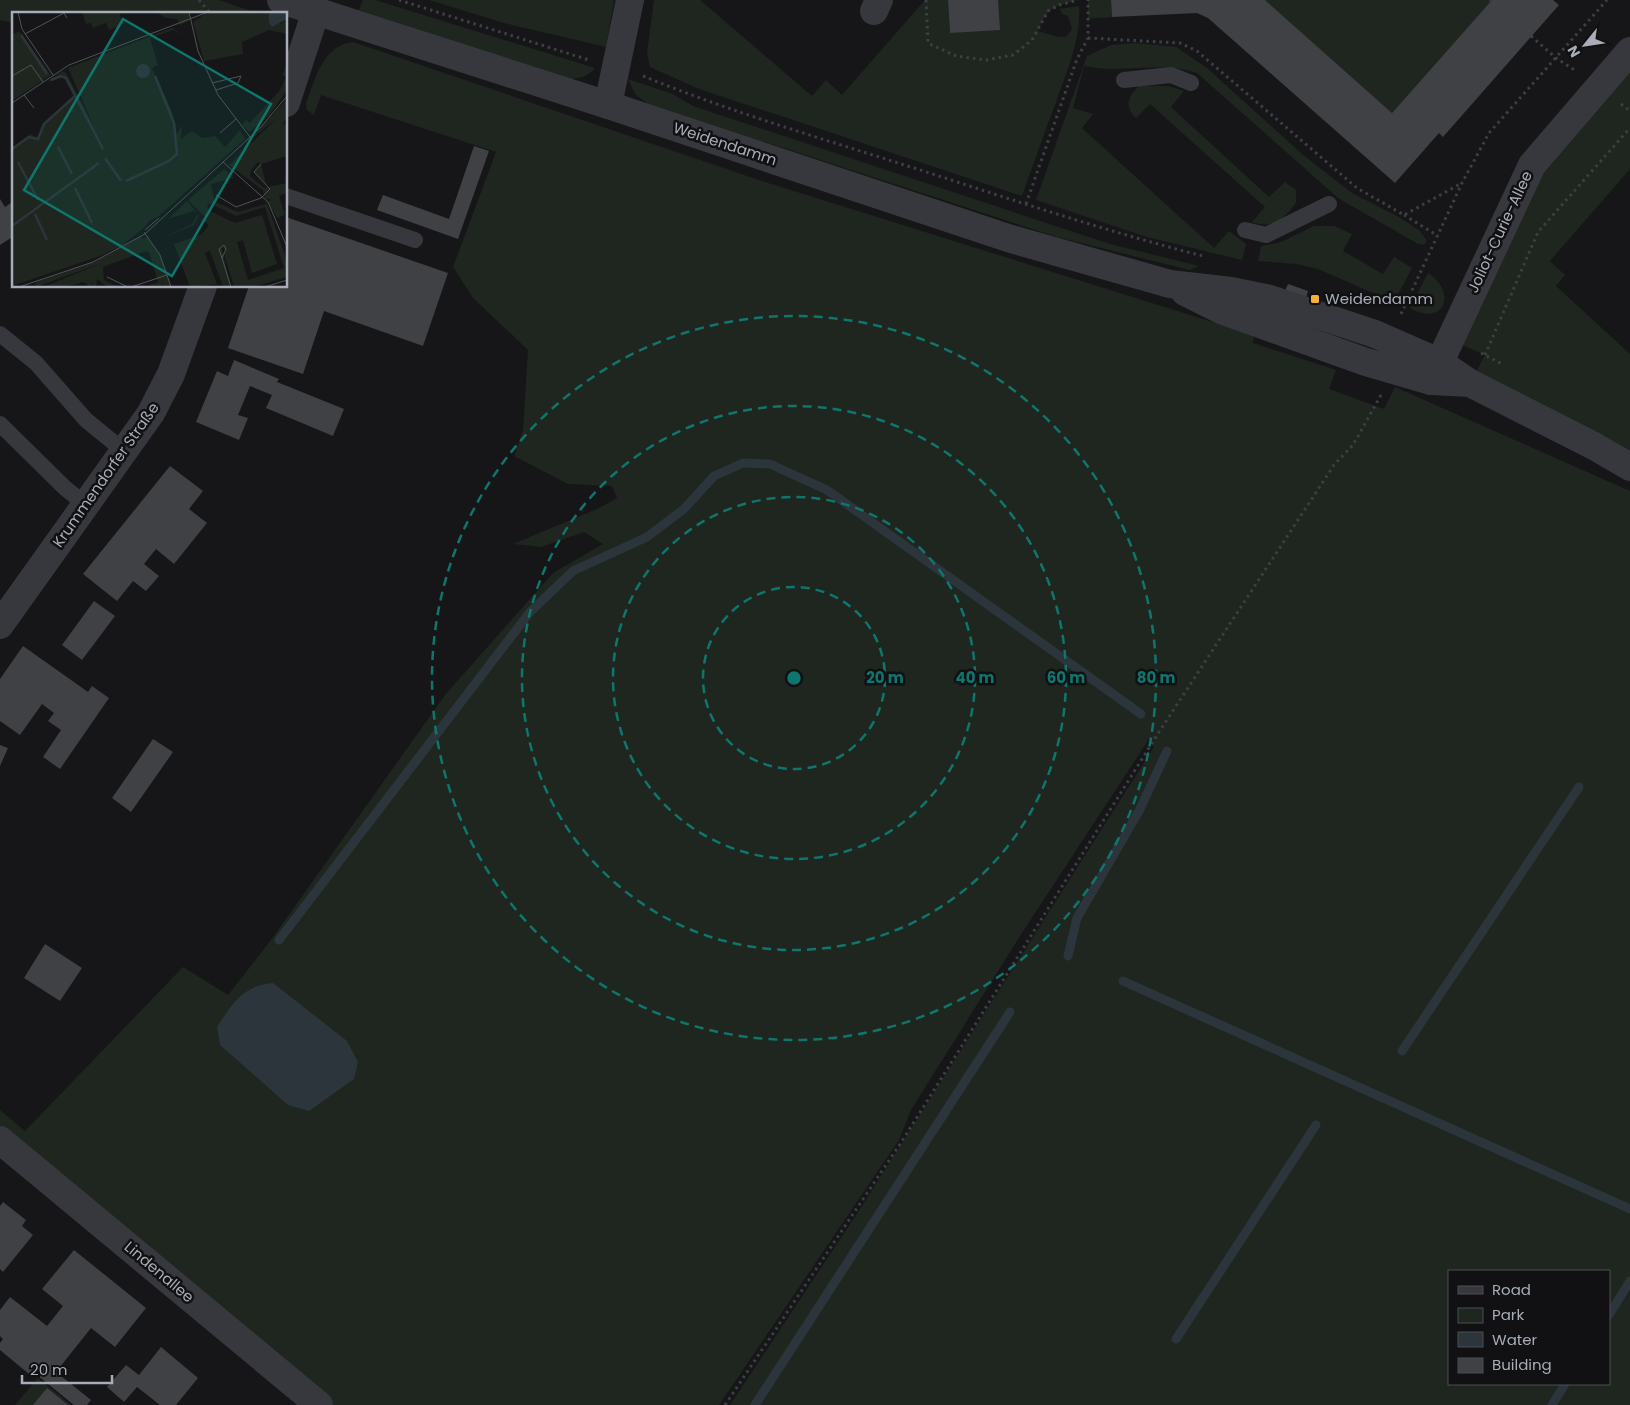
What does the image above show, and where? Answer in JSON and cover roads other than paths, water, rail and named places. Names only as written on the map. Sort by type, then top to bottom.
[{"type":"street","name":"Weidendamm","points":[[281,0],[608,105],[1011,239],[1170,284],[1221,310],[1337,352],[1440,361],[1470,383],[1594,446],[1630,467]]},
{"type":"street","points":[[608,105],[630,0]]},
{"type":"street","points":[[288,97],[316,11]]},
{"type":"street","name":"Joliot-Curie-Allee","points":[[1440,361],[1532,164],[1630,51]]},
{"type":"street","name":"Krummendorfer Straße","points":[[0,625],[151,413],[171,374],[202,288]]},
{"type":"street","name":"Lindenallee","points":[[0,1140],[319,1405]]},
{"type":"lane","points":[[1124,80],[1171,75],[1191,83]]},
{"type":"lane","points":[[288,197],[415,240]]},
{"type":"lane","points":[[1245,230],[1266,235],[1329,204]]},
{"type":"lane","points":[[0,334],[36,363],[86,420],[124,451]]},
{"type":"lane","points":[[0,424],[65,488],[86,505]]},
{"type":"water","points":[[273,983],[347,1041],[358,1062],[354,1079],[309,1111],[288,1105],[220,1045],[217,1027],[239,997],[253,988]]},
{"type":"waterway","points":[[279,940],[530,612],[573,571],[647,537],[684,509],[714,476],[743,463],[770,464],[827,490],[1141,714]]},
{"type":"waterway","points":[[1068,956],[1077,918],[1139,811],[1167,751]]},
{"type":"waterway","points":[[1402,1051],[1579,787]]},
{"type":"waterway","points":[[1123,981],[1630,1209]]},
{"type":"waterway","points":[[755,1405],[1010,1012]]},
{"type":"waterway","points":[[1176,1339],[1316,1125]]},
{"type":"waterway","points":[[1610,1313],[1630,1281]]},
{"type":"waterway","points":[[1552,1405],[1564,1385]]},
{"type":"place","name":"Weidendamm","points":[[1315,299]]}]
